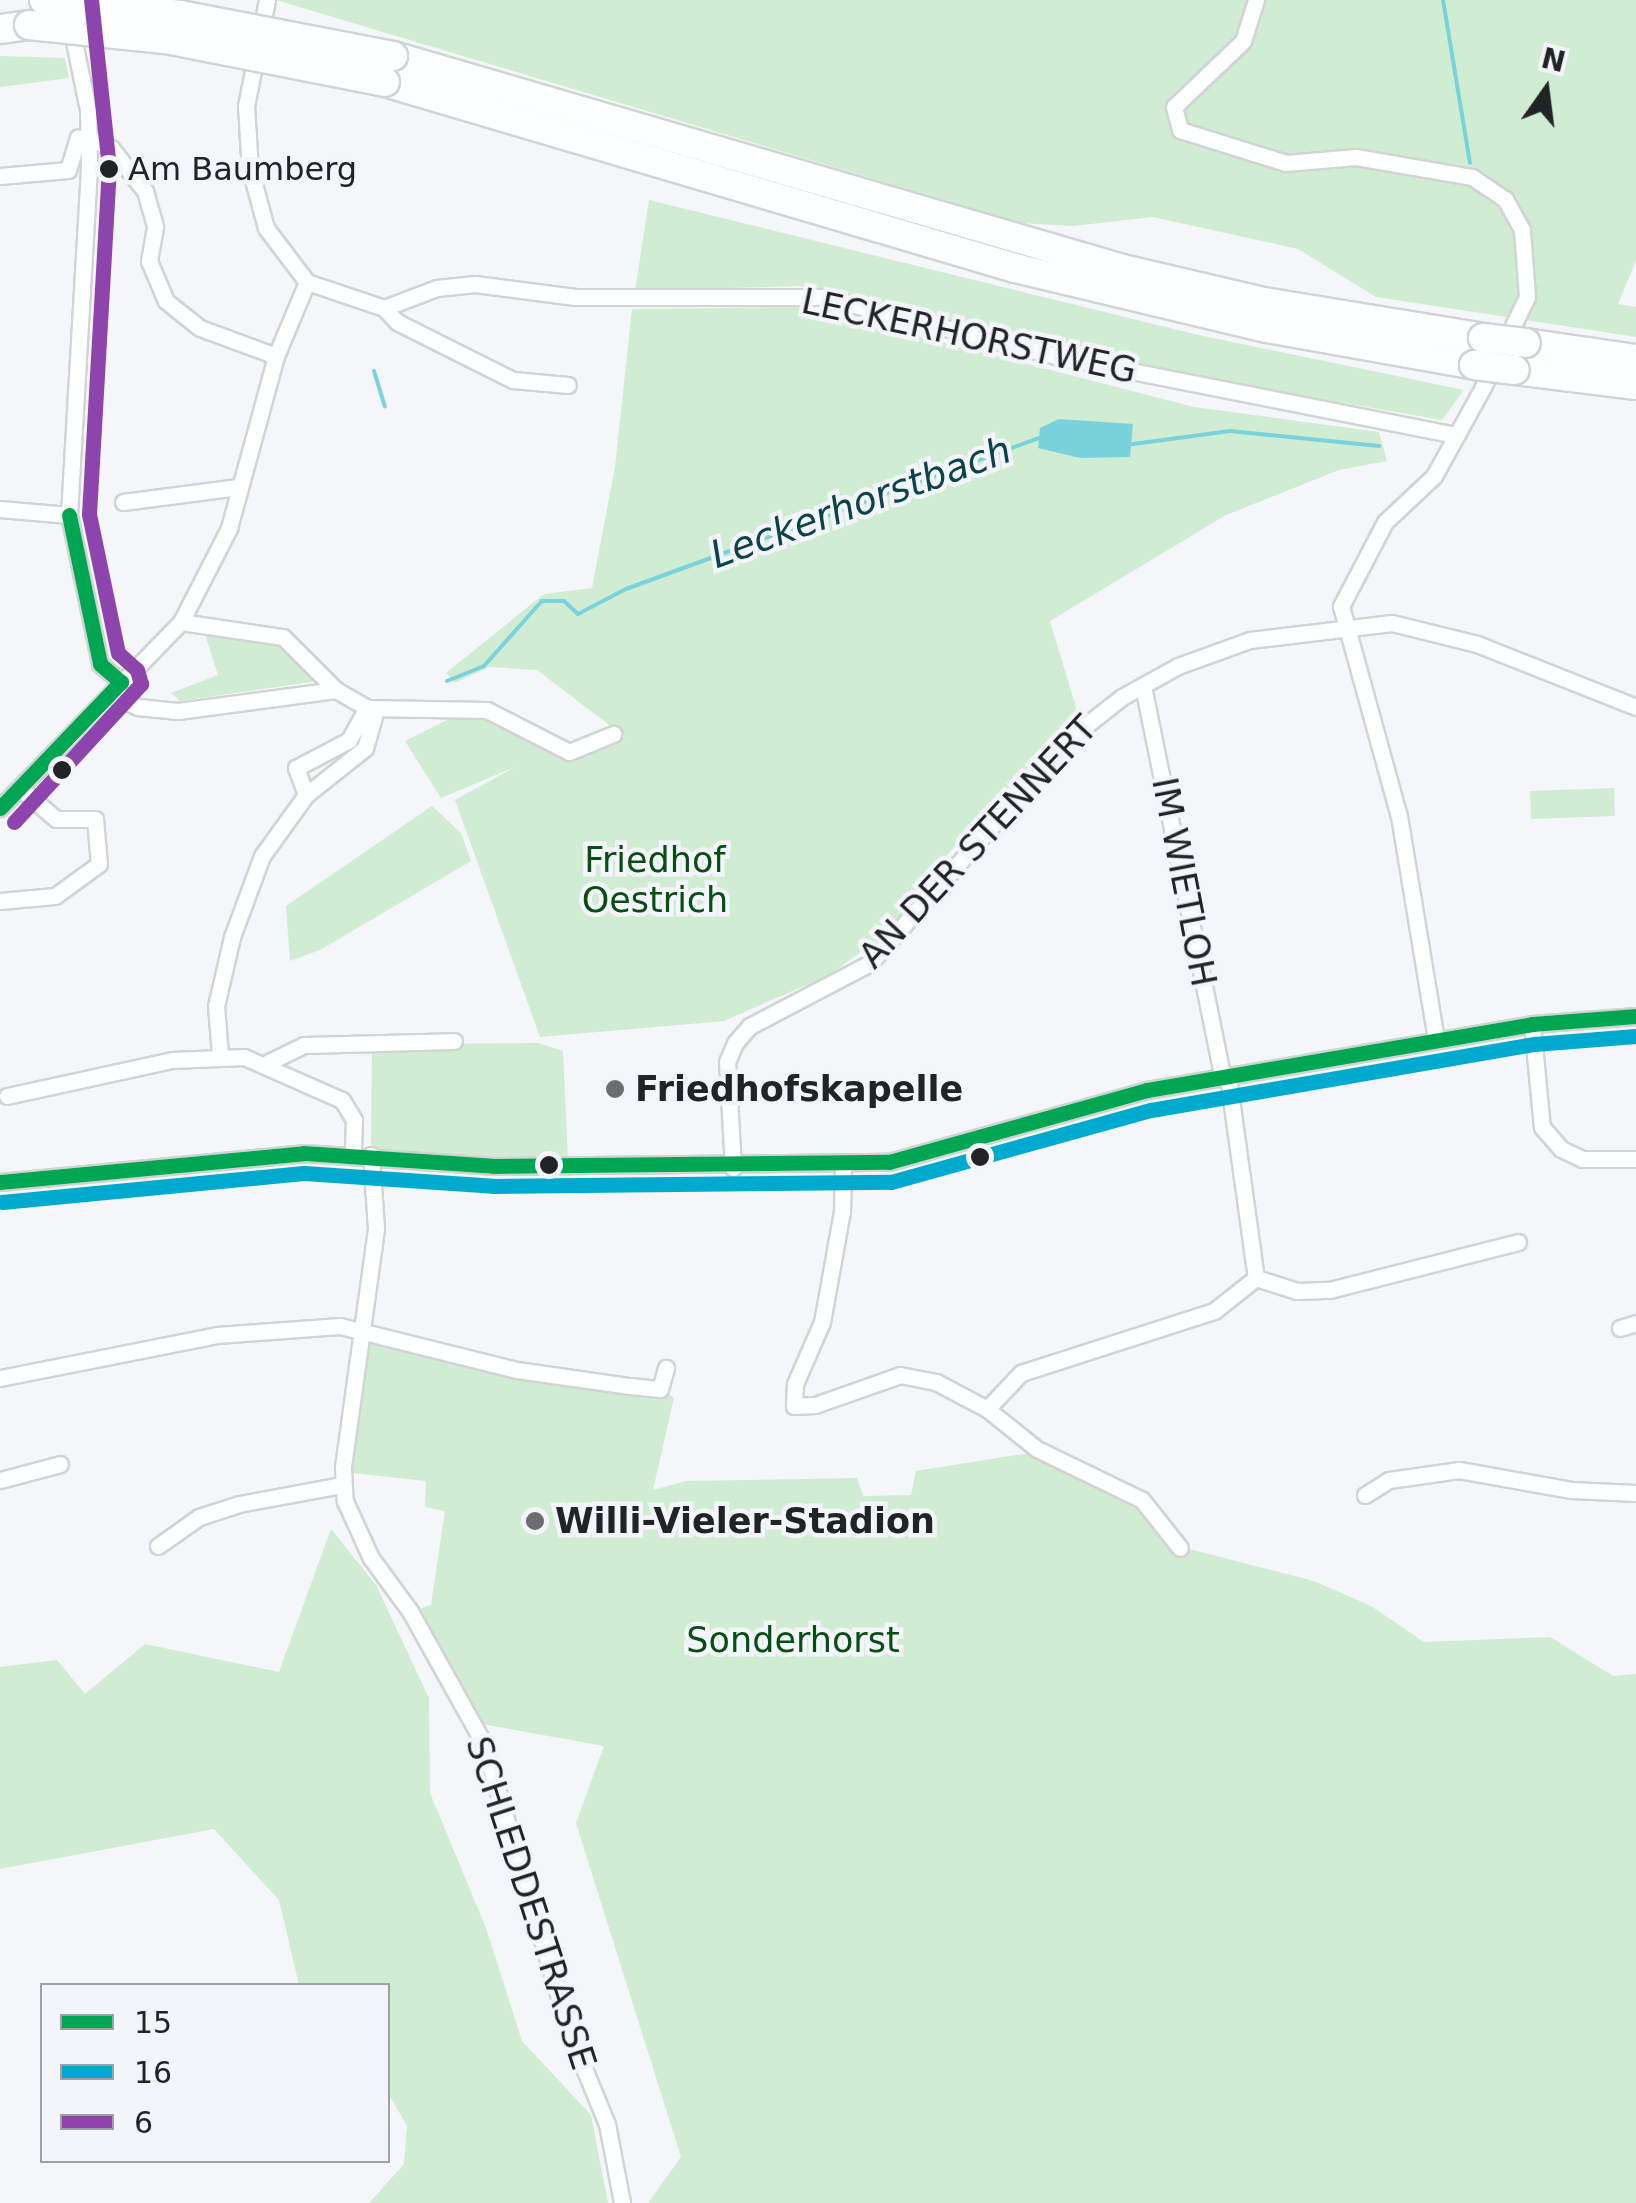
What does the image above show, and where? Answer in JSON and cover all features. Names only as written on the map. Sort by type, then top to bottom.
[{"type":"highway","points":[[44,0],[180,15],[1264,302],[1420,328]]},
{"type":"highway","points":[[0,26],[30,25],[389,70],[1015,268],[1267,328],[1479,351],[1526,343],[1636,358]]},
{"type":"highway","points":[[958,224],[1100,241]]},
{"type":"highway","points":[[1352,302],[1479,351],[1515,370],[1636,385]]},
{"type":"highway","points":[[1576,380],[1636,399]]},
{"type":"street","points":[[71,0],[72,53],[89,138],[70,515],[100,664],[116,688],[168,711],[336,690]]},
{"type":"street","points":[[267,0],[246,106],[250,169],[266,228],[307,282],[384,308],[398,322],[513,380],[568,385]]},
{"type":"street","points":[[1256,0],[1231,57],[1174,108],[1180,130],[1286,163],[1356,157],[1472,178],[1505,199],[1522,230],[1527,297],[1434,476],[1374,540],[1341,606],[1400,816],[1436,1040]]},
{"type":"street","points":[[0,176],[68,170],[78,138],[89,138],[111,148],[146,192],[155,227],[149,261],[166,300],[200,328],[276,356]]},
{"type":"street","points":[[0,808],[182,622],[229,528],[276,356],[307,282]]},
{"type":"street","name":"LECKERHORSTWEG","points":[[384,308],[438,288],[475,284],[575,297],[823,297],[1056,356],[1456,435]]},
{"type":"street","points":[[123,502],[238,487]]},
{"type":"street","points":[[0,509],[70,515]]},
{"type":"street","points":[[182,622],[283,638],[336,690],[376,709],[486,710],[568,752],[613,734]]},
{"type":"street","name":"AN DER STENNERT","points":[[733,1168],[727,1062],[735,1042],[750,1026],[870,963],[1070,738],[1144,686],[1250,640],[1346,624],[1431,630],[1636,708]]},
{"type":"street","name":"IM WIETLOH","points":[[1144,686],[1225,1078],[1256,1278]]},
{"type":"street","points":[[306,795],[296,768],[348,740],[376,709]]},
{"type":"street","points":[[220,1054],[216,1006],[232,936],[262,856],[306,795],[365,748],[376,709]]},
{"type":"street","points":[[0,901],[55,896],[99,864],[95,818],[56,819],[20,789]]},
{"type":"street","points":[[0,1182],[353,1154],[478,1166],[843,1165],[934,1153],[1130,1094],[1532,1024],[1636,1016]]},
{"type":"street","points":[[1532,1024],[1542,1126],[1561,1149],[1582,1159],[1636,1159]]},
{"type":"street","points":[[267,1063],[304,1045],[454,1041]]},
{"type":"street","points":[[7,1096],[220,1054],[267,1063],[342,1100],[354,1120],[353,1154]]},
{"type":"street","name":"SCHLEDDESTRASSE","points":[[371,1155],[376,1229],[342,1485],[359,1536],[428,1643],[494,1770],[538,1934],[607,2124],[622,2203]]},
{"type":"street","points":[[843,1165],[842,1211],[822,1322],[796,1384],[794,1406],[815,1405],[911,1375],[988,1409],[1037,1450],[1142,1500],[1180,1548]]},
{"type":"street","points":[[988,1409],[1020,1373],[1214,1311],[1256,1278],[1298,1291],[1330,1290],[1518,1242]]},
{"type":"street","points":[[0,1378],[217,1335],[340,1326],[517,1370],[609,1384],[660,1389],[666,1368]]},
{"type":"street","points":[[0,1480],[60,1464]]},
{"type":"street","points":[[1365,1495],[1390,1480],[1459,1470],[1571,1490],[1636,1493]]},
{"type":"street","points":[[158,1546],[200,1517],[240,1504],[342,1485]]},
{"type":"green space","points":[[276,0],[1636,0],[1636,261],[1618,304],[1636,307],[1636,337],[1376,297],[1298,249],[1153,217],[1073,226],[1021,223]]},
{"type":"green space","points":[[0,56],[65,58],[69,78],[0,87]]},
{"type":"green space","points":[[649,200],[1194,334],[1464,390],[1442,420],[1129,366],[800,286],[635,291]]},
{"type":"green space","name":"Friedhof Oestrich","points":[[806,307],[1194,407],[1379,432],[1387,461],[1339,470],[1226,515],[1050,621],[1078,714],[934,869],[887,933],[829,975],[724,1021],[540,1037],[455,800],[515,767],[441,798],[405,741],[447,720],[489,716],[553,751],[625,737],[537,670],[489,667],[455,683],[446,673],[544,594],[592,588],[615,467],[632,309]]},
{"type":"green space","points":[[205,634],[284,645],[318,681],[180,701],[171,693],[218,675]]},
{"type":"green space","points":[[1614,788],[1615,816],[1531,819],[1530,791]]},
{"type":"green space","points":[[432,806],[461,833],[471,861],[320,950],[290,961],[286,906]]},
{"type":"green space","points":[[539,1043],[563,1051],[568,1161],[371,1155],[372,1044]]},
{"type":"green space","name":"Sonderhorst","points":[[366,1332],[662,1390],[674,1398],[653,1490],[686,1481],[857,1478],[863,1496],[911,1495],[916,1471],[1036,1452],[1120,1489],[1181,1547],[1314,1581],[1371,1606],[1424,1642],[1550,1637],[1613,1676],[1636,1674],[1636,2203],[648,2203],[681,2157],[576,1823],[604,1746],[476,1723],[414,1611],[431,1605],[445,1511],[425,1507],[426,1481],[344,1472]]},
{"type":"green space","points":[[331,1529],[376,1585],[429,1698],[430,1793],[486,1928],[522,2041],[591,2115],[608,2203],[369,2203],[404,2164],[407,2126],[390,2096],[390,1983],[299,1983],[279,1900],[214,1829],[0,1869],[0,1667],[57,1660],[85,1694],[145,1644],[279,1672]]},
{"type":"water","points":[[1059,419],[1133,424],[1130,457],[1080,458],[1038,448],[1040,428]]},
{"type":"waterway","name":"Leckerhorstbach","points":[[1443,0],[1470,163]]},
{"type":"waterway","points":[[240,129],[242,155]]},
{"type":"waterway","points":[[374,371],[385,406]]},
{"type":"waterway","name":"Leckerhorstbach","points":[[1126,445],[1230,431],[1379,446]]},
{"type":"waterway","name":"Leckerhorstbach","points":[[447,681],[484,666],[542,601],[564,601],[578,614],[626,589],[1042,437]]},
{"type":"transit line","name":"6","points":[[14,822],[141,684],[137,670],[118,653],[89,514],[109,168],[91,0]]},
{"type":"transit line","name":"15","points":[[69,515],[100,664],[121,682]]},
{"type":"transit line","name":"15","points":[[0,808],[121,682]]},
{"type":"transit line","name":"15","points":[[0,1182],[304,1153],[493,1166],[889,1162],[1147,1090],[1532,1024],[1636,1016]]},
{"type":"transit line","name":"16","points":[[2,1202],[304,1173],[493,1186],[891,1182],[1151,1110],[1534,1044],[1636,1036]]},
{"type":"place","name":"Am Baumberg","points":[[109,169]]},
{"type":"place","name":"Friedhofskapelle","points":[[615,1089]]},
{"type":"place","name":"Willi-Vieler-Stadion","points":[[535,1521]]}]
